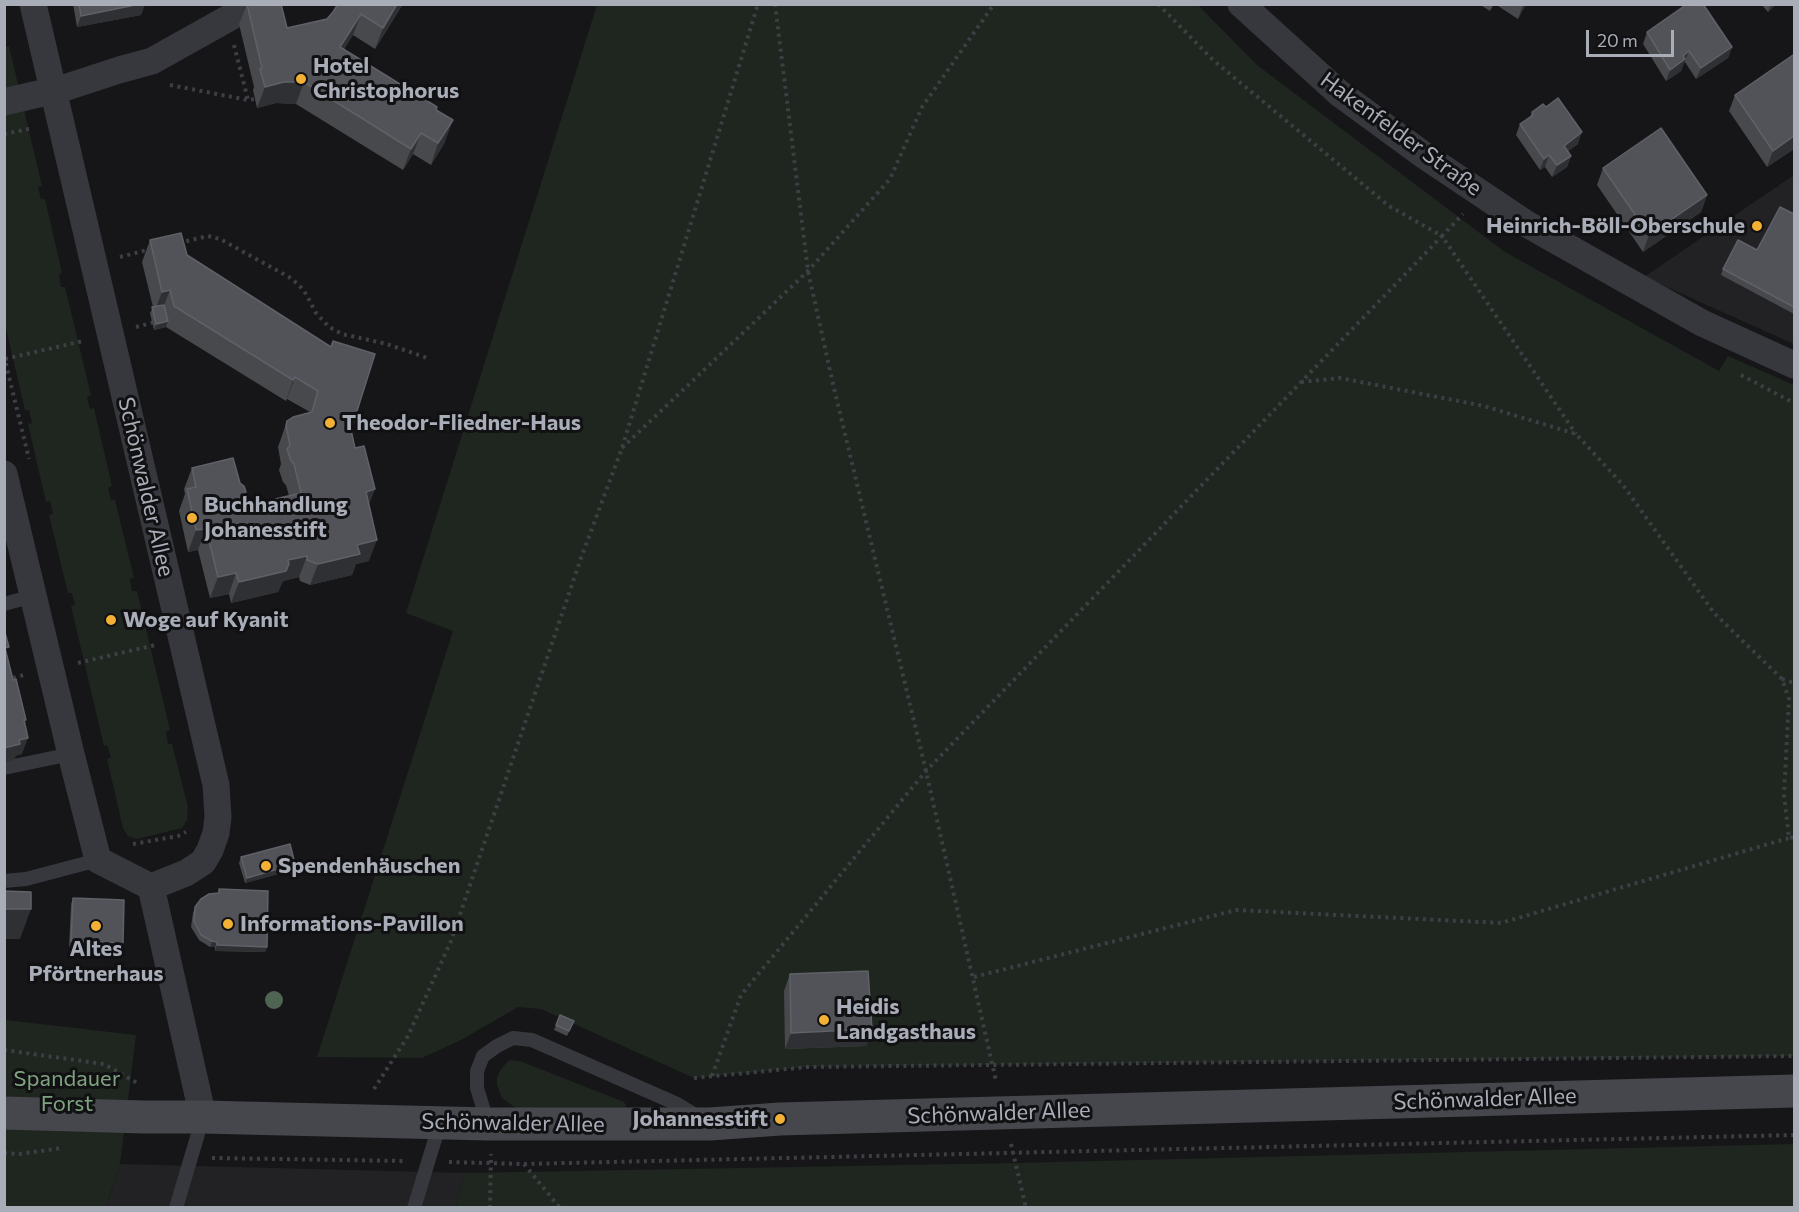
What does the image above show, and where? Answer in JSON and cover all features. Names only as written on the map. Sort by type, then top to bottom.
[{"type":"main road","name":"Schönwalder Allee","points":[[4,1113],[144,1118],[203,1117],[488,1124],[710,1124],[780,1119],[1794,1090]]},
{"type":"street","name":"Schönwalder Allee","points":[[33,4],[216,785],[218,817],[216,833],[203,862],[186,873],[151,887]]},
{"type":"street","points":[[4,102],[52,91],[152,61],[254,4]]},
{"type":"street","name":"Hakenfelder Straße","points":[[1241,4],[1339,93],[1425,156],[1524,223],[1702,323],[1794,365]]},
{"type":"street","points":[[4,474],[11,535],[33,596],[98,860],[151,887],[203,1117]]},
{"type":"lane","points":[[4,604],[33,596]]},
{"type":"lane","points":[[4,768],[71,754]]},
{"type":"lane","points":[[4,881],[26,879],[98,860]]},
{"type":"lane","points":[[488,1124],[477,1088],[477,1071],[483,1056],[513,1038],[532,1040],[570,1056],[676,1104],[710,1124]]},
{"type":"lane","points":[[176,1208],[203,1117]]},
{"type":"lane","points":[[414,1208],[440,1123]]},
{"type":"path","points":[[374,1089],[408,1036],[451,941],[581,558],[622,448],[758,4]]},
{"type":"path","points":[[775,4],[808,271],[1026,1208]]},
{"type":"path","points":[[622,448],[808,271],[890,179],[922,108],[994,4]]},
{"type":"path","points":[[1158,4],[1214,60],[1389,206],[1442,236],[1576,434],[1623,485],[1714,613],[1782,679],[1794,683]]},
{"type":"path","points":[[226,21],[248,100]]},
{"type":"path","points":[[163,84],[248,100],[255,99]]},
{"type":"path","points":[[4,134],[36,127]]},
{"type":"path","points":[[712,1076],[741,995],[926,771],[1463,214],[1471,220]]},
{"type":"path","points":[[173,244],[208,236],[220,239],[290,277],[306,294],[316,313],[329,327],[342,334],[387,344],[427,358]]},
{"type":"path","points":[[93,263],[162,247]]},
{"type":"path","points":[[1732,370],[1794,403]]},
{"type":"path","points":[[1301,382],[1340,378],[1484,406],[1576,434]]},
{"type":"path","points":[[13,678],[182,639]]},
{"type":"path","points":[[974,977],[1236,910],[1501,923],[1792,838],[1784,795],[1789,699],[1782,679]]},
{"type":"path","points":[[4,1050],[104,1064],[146,1088]]},
{"type":"path","points":[[694,1078],[808,1067],[1794,1056]]},
{"type":"path","points":[[488,1124],[491,1164],[490,1208]]},
{"type":"path","points":[[207,1158],[523,1164],[1794,1134]]},
{"type":"path","points":[[523,1164],[560,1208]]},
{"type":"shaded area","name":"Heinrich-Böll-Oberschule","points":[[1794,175],[1794,344],[1644,277]]},
{"type":"shaded area","points":[[120,1164],[465,1173],[456,1207],[106,1208]]},
{"type":"green space","points":[[597,5],[1198,5],[1257,65],[1505,252],[1719,371],[1728,356],[1794,385],[1794,1056],[808,1067],[694,1078],[541,1009],[518,1007],[461,1040],[422,1058],[317,1057],[453,631],[406,613]]},
{"type":"green space","points":[[4,44],[5,47],[9,46],[42,186],[38,187],[41,199],[45,199],[62,273],[59,275],[61,287],[65,287],[91,395],[87,397],[90,409],[94,408],[112,486],[108,488],[111,500],[115,500],[134,578],[130,579],[132,591],[137,591],[170,730],[166,732],[168,744],[172,744],[188,807],[187,820],[182,828],[137,839],[128,836],[123,828],[107,759],[111,757],[107,745],[104,746],[71,606],[75,605],[72,593],[68,593],[49,515],[53,514],[50,501],[46,502],[28,424],[32,423],[29,410],[25,410],[5,324]]},
{"type":"green space","name":"Spandauer Forst","points":[[5,1020],[136,1035],[120,1164],[106,1207],[5,1208]]},
{"type":"green space","points":[[511,1060],[520,1061],[624,1102],[625,1109],[517,1109],[502,1098],[497,1085],[500,1071]]},
{"type":"green space","points":[[1794,1144],[1794,1208],[456,1207],[465,1173],[1015,1163]]},
{"type":"building","points":[[79,4],[140,4],[81,16]]},
{"type":"building","points":[[247,4],[281,4],[287,28],[327,19],[338,4],[397,4],[383,28],[361,14],[340,47],[437,107],[436,110],[453,120],[438,143],[421,133],[411,149],[304,82],[284,82],[265,87]]},
{"type":"building","points":[[1687,4],[1703,4],[1732,47],[1701,68],[1689,51],[1683,56],[1685,59],[1670,70],[1647,32]]},
{"type":"building","points":[[1793,55],[1794,136],[1773,151],[1735,95]]},
{"type":"building","points":[[1558,98],[1582,132],[1564,146],[1571,156],[1557,165],[1549,155],[1544,159],[1520,124],[1543,104],[1546,107]]},
{"type":"building","points":[[1661,128],[1707,195],[1649,235],[1603,168]]},
{"type":"building","points":[[1780,207],[1794,214],[1794,307],[1723,269],[1738,240],[1757,250]]},
{"type":"building","name":"Theodor-Fliedner-Haus","points":[[181,233],[187,255],[331,347],[333,341],[375,354],[351,430],[355,448],[364,446],[375,489],[366,492],[377,540],[357,545],[360,554],[318,564],[307,560],[307,556],[288,560],[286,571],[239,582],[236,573],[218,577],[206,529],[196,530],[187,489],[196,487],[192,468],[233,458],[240,483],[246,492],[243,498],[245,506],[301,493],[294,464],[287,449],[290,445],[286,426],[287,421],[293,417],[312,412],[318,391],[295,377],[293,380],[174,306],[170,290],[162,292],[150,240]]},
{"type":"building","points":[[164,305],[168,321],[156,324],[152,307]]},
{"type":"building","points":[[4,629],[9,647],[5,648],[13,680],[16,679],[28,738],[19,740],[20,744],[4,748]]},
{"type":"building","name":"Spendenhäuschen","points":[[290,844],[295,864],[247,878],[241,857]]},
{"type":"building","name":"Informations-Pavillon","points":[[219,889],[268,891],[267,947],[217,945],[217,942],[201,935],[194,921],[195,907],[209,894],[219,893]]},
{"type":"building","points":[[4,891],[31,892],[31,909],[4,909]]},
{"type":"building","name":"Altes Pförtnerhaus","points":[[73,898],[124,900],[123,943],[71,941]]},
{"type":"building","name":"Heidis Landgasthaus","points":[[868,971],[872,1029],[791,1033],[790,974]]},
{"type":"building","points":[[560,1015],[574,1021],[569,1031],[556,1025]]},
{"type":"place","name":"Hotel Christophorus","points":[[301,79]]},
{"type":"place","name":"Heinrich-Böll-Oberschule","points":[[1757,226]]},
{"type":"place","name":"Theodor-Fliedner-Haus","points":[[330,423]]},
{"type":"place","name":"Buchhandlung Johanesstift","points":[[192,518]]},
{"type":"place","name":"Woge auf Kyanit","points":[[111,620]]},
{"type":"place","name":"Spendenhäuschen","points":[[266,866]]},
{"type":"place","name":"Informations-Pavillon","points":[[228,924]]},
{"type":"place","name":"Altes Pförtnerhaus","points":[[96,926]]},
{"type":"place","name":"Heidis Landgasthaus","points":[[824,1020]]},
{"type":"place","name":"Johannesstift","points":[[780,1119]]}]
